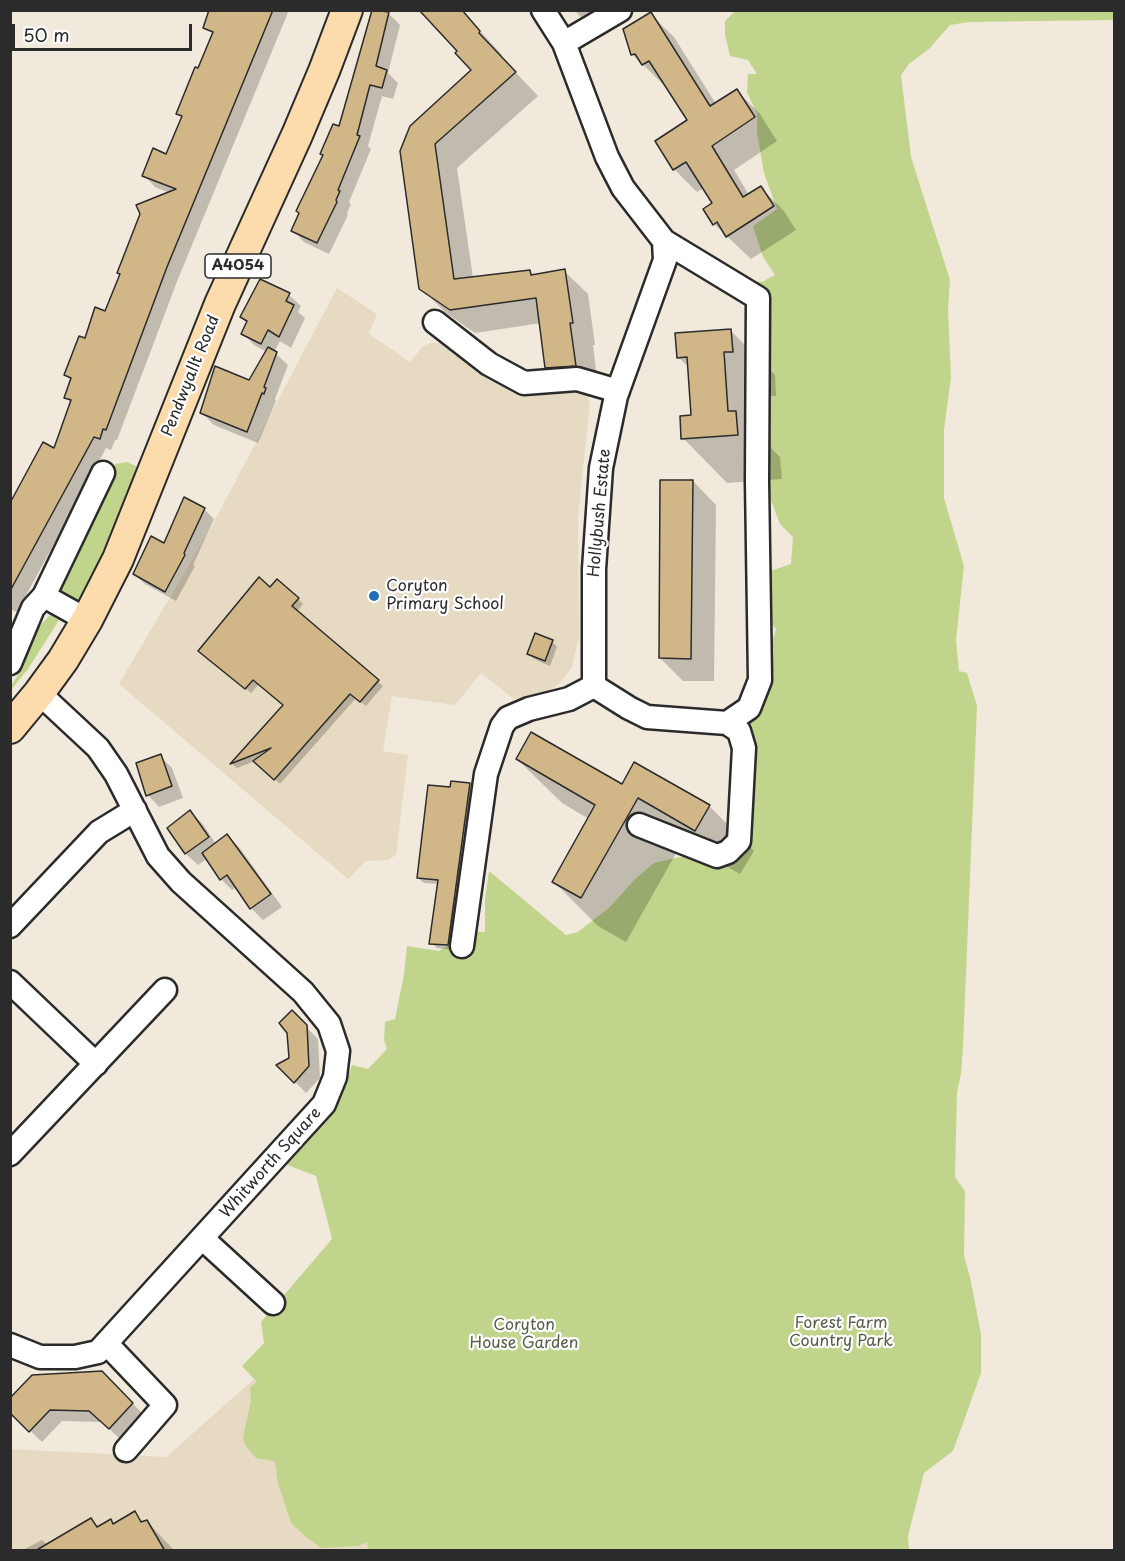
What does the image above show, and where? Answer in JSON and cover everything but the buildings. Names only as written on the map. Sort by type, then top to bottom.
[{"type":"main road","name":"Pendwyallt Road","points":[[10,728],[39,693],[87,620],[118,559],[220,304],[297,135],[347,10]]},
{"type":"street","points":[[543,10],[564,44],[607,157],[623,188],[664,241],[758,298],[757,481],[760,680],[749,708],[727,723]]},
{"type":"street","points":[[564,44],[620,10]]},
{"type":"street","name":"Hollybush Estate","points":[[594,686],[594,569],[601,468],[618,391],[664,260],[664,241]]},
{"type":"street","points":[[435,322],[489,364],[524,382],[577,379],[618,391]]},
{"type":"street","points":[[13,651],[33,608],[44,596],[103,473]]},
{"type":"street","points":[[44,596],[87,620]]},
{"type":"street","points":[[462,946],[486,774],[502,726],[508,718],[529,709],[569,699],[594,686],[646,717],[727,723],[739,731],[744,748],[739,841],[728,852],[717,856],[639,825]]},
{"type":"street","name":"Whitworth Square","points":[[10,1345],[40,1358],[75,1357],[98,1352],[324,1104],[335,1077],[338,1051],[329,1024],[303,992],[181,882],[158,856],[116,774],[98,748],[39,693]]},
{"type":"street","points":[[10,926],[99,832],[135,810]]},
{"type":"street","points":[[10,982],[96,1064]]},
{"type":"street","points":[[10,1154],[165,990]]},
{"type":"street","points":[[202,1238],[273,1303]]},
{"type":"street","points":[[106,1343],[165,1405],[126,1450]]},
{"type":"shaded area","name":"Coryton Primary School","points":[[337,288],[377,314],[369,334],[410,362],[422,347],[430,343],[440,343],[514,394],[581,389],[587,394],[590,402],[578,517],[579,637],[572,667],[560,683],[548,691],[514,699],[481,673],[455,705],[392,696],[383,751],[408,755],[396,855],[388,860],[366,861],[348,879],[119,684],[213,524]]},
{"type":"shaded area","points":[[254,1379],[389,1520],[397,1550],[11,1550],[11,1449],[166,1457]]},
{"type":"green space","points":[[736,10],[1114,11],[1114,20],[969,22],[950,25],[930,48],[909,64],[901,75],[911,157],[950,280],[948,309],[951,378],[944,429],[944,498],[964,566],[956,640],[959,671],[967,673],[977,706],[963,1046],[957,1092],[955,1177],[965,1191],[964,1256],[981,1334],[981,1373],[953,1451],[924,1473],[908,1536],[909,1550],[368,1550],[367,1542],[358,1546],[321,1548],[291,1523],[278,1483],[275,1461],[256,1458],[246,1446],[243,1438],[251,1400],[250,1387],[257,1382],[242,1366],[264,1343],[261,1322],[332,1239],[316,1176],[285,1164],[340,1100],[352,1065],[368,1069],[387,1049],[384,1040],[385,1022],[395,1019],[407,946],[439,951],[471,931],[485,932],[485,900],[489,871],[566,935],[578,932],[610,907],[634,880],[654,863],[722,847],[727,826],[745,807],[748,791],[750,726],[748,719],[752,673],[774,652],[772,643],[776,629],[756,607],[764,573],[791,564],[793,537],[780,524],[767,490],[752,308],[752,281],[762,282],[775,275],[763,257],[753,226],[777,209],[764,173],[757,133],[757,114],[747,92],[748,74],[757,74],[748,60],[730,56],[725,35],[725,21]]},
{"type":"green space","points":[[127,462],[140,468],[122,536],[105,549],[79,607],[58,592],[105,480],[115,464]]},
{"type":"green space","points":[[50,615],[59,620],[28,669],[11,690],[35,631]]},
{"type":"place","name":"Coryton Primary School","points":[[374,596]]},
{"type":"park label","name":"Forest Farm Country Park","points":[[841,1333]]},
{"type":"park label","name":"Coryton House Garden","points":[[524,1335]]}]
